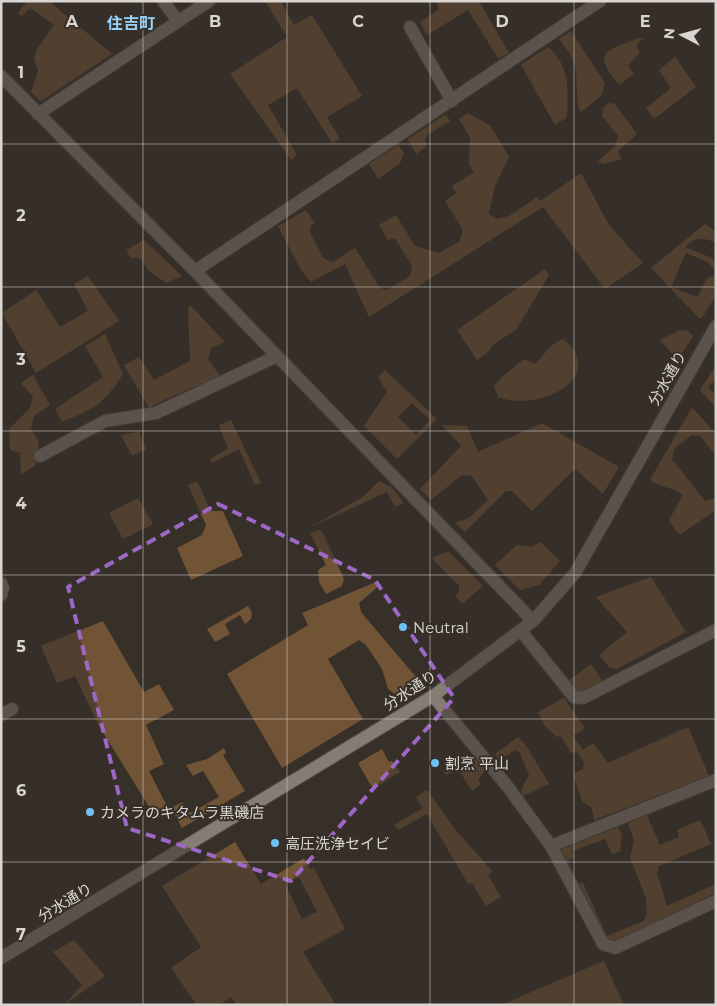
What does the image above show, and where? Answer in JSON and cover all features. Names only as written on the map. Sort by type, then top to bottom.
[{"type":"street","points":[[163,1],[178,22]]},
{"type":"street","points":[[38,114],[209,1]]},
{"type":"street","points":[[195,271],[600,1]]},
{"type":"street","points":[[410,27],[452,101]]},
{"type":"street","points":[[1,76],[195,271],[533,621]]},
{"type":"street","name":"分水通り","points":[[1,958],[433,696],[533,621],[575,573],[716,326]]},
{"type":"street","points":[[40,456],[105,421],[156,414],[277,356]]},
{"type":"street","points":[[1,583],[3,588],[1,595]]},
{"type":"street","points":[[521,631],[574,697],[582,698],[716,630]]},
{"type":"street","points":[[433,696],[508,787],[551,846],[603,944],[615,948],[716,901]]},
{"type":"street","points":[[551,846],[716,780]]},
{"type":"highlighted area","points":[[218,504],[375,580],[454,698],[291,881],[127,828],[68,587]]},
{"type":"shaded area","points":[[27,1],[49,1],[112,54],[41,101],[31,92],[38,72],[34,58],[37,49],[54,25],[30,8],[22,16],[18,13]]},
{"type":"shaded area","points":[[265,1],[281,1],[294,25],[312,15],[362,96],[327,117],[340,139],[332,143],[297,88],[268,105],[297,155],[291,160],[230,74],[287,37]]},
{"type":"shaded area","points":[[439,1],[479,1],[509,53],[498,58],[468,10],[427,35],[420,22],[439,9],[437,3]]},
{"type":"shaded area","points":[[571,31],[605,83],[602,95],[581,112],[578,102],[574,62],[559,39]]},
{"type":"shaded area","points":[[644,38],[638,43],[637,48],[640,52],[628,66],[634,74],[619,85],[606,65],[605,58],[607,53],[619,45]]},
{"type":"shaded area","points":[[548,47],[561,63],[567,88],[567,117],[555,125],[521,65]]},
{"type":"shaded area","points":[[675,57],[696,87],[654,119],[646,108],[671,88],[659,70]]},
{"type":"shaded area","points":[[608,103],[615,104],[637,134],[618,151],[622,159],[604,164],[598,161],[615,146],[618,136],[602,116],[603,108]]},
{"type":"shaded area","points":[[467,113],[490,125],[509,157],[495,186],[489,214],[497,219],[509,216],[537,197],[540,201],[581,173],[609,225],[643,263],[605,289],[543,207],[369,317],[345,264],[311,282],[301,270],[278,226],[306,210],[315,223],[311,225],[310,233],[324,259],[333,262],[355,248],[380,288],[387,290],[410,276],[412,266],[395,238],[388,240],[379,225],[396,215],[415,246],[438,253],[459,242],[463,230],[445,201],[456,193],[452,186],[474,172],[469,164],[470,138],[459,119]]},
{"type":"shaded area","points":[[446,114],[450,121],[427,135],[425,141],[427,146],[416,154],[408,139]]},
{"type":"shaded area","points":[[398,145],[404,153],[400,163],[378,179],[369,164]]},
{"type":"shaded area","points":[[705,224],[716,232],[716,243],[699,239],[692,241],[685,247],[712,258],[716,265],[714,269],[708,262],[686,253],[671,287],[697,297],[708,277],[716,275],[716,295],[702,318],[699,318],[651,268]]},
{"type":"shaded area","points":[[144,240],[182,276],[166,283],[149,271],[140,258],[131,258],[126,250]]},
{"type":"shaded area","points":[[545,269],[549,275],[516,330],[494,344],[487,353],[477,360],[457,330]]},
{"type":"shaded area","points":[[88,276],[119,321],[36,373],[2,313],[36,290],[60,327],[88,311],[74,284]]},
{"type":"shaded area","points":[[190,305],[225,342],[211,348],[208,359],[220,376],[149,408],[124,365],[139,357],[154,380],[190,361],[188,310]]},
{"type":"shaded area","points":[[680,330],[688,331],[693,336],[678,360],[660,340]]},
{"type":"shaded area","points":[[105,334],[123,374],[104,399],[91,409],[62,422],[55,409],[103,377],[85,346]]},
{"type":"shaded area","points":[[563,339],[575,353],[578,366],[574,378],[563,388],[549,396],[532,400],[514,401],[498,397],[494,386],[503,376],[524,359],[535,364],[552,345]]},
{"type":"shaded area","points":[[716,365],[716,380],[708,387],[716,395],[716,408],[700,390]]},
{"type":"shaded area","points":[[385,370],[437,419],[397,459],[364,426],[387,392],[378,377]],"holes":[[[412,403],[430,420],[416,435],[398,417]]]},
{"type":"shaded area","points":[[33,375],[50,405],[34,416],[31,429],[39,442],[35,466],[21,474],[20,453],[10,450],[9,429],[30,408],[33,397],[21,383]]},
{"type":"shaded area","points":[[692,407],[716,434],[716,452],[714,453],[700,436],[692,435],[675,448],[672,459],[705,501],[716,498],[716,510],[681,534],[677,533],[669,520],[683,495],[650,480]]},
{"type":"shaded area","points":[[231,420],[261,483],[255,485],[239,449],[212,463],[210,459],[228,449],[219,425]]},
{"type":"shaded area","points":[[542,423],[619,467],[603,494],[575,469],[532,511],[512,491],[506,491],[465,532],[455,523],[469,518],[488,500],[472,476],[462,475],[431,500],[420,489],[461,446],[442,425],[467,426],[478,452]]},
{"type":"shaded area","points":[[139,432],[146,449],[132,456],[121,435]]},
{"type":"shaded area","points":[[197,481],[211,511],[223,511],[243,556],[191,580],[177,548],[202,535],[206,525],[188,485]]},
{"type":"shaded area","points":[[379,481],[391,487],[404,503],[395,507],[387,492],[311,527],[364,496]]},
{"type":"shaded area","points":[[138,498],[153,524],[123,539],[109,513]]},
{"type":"shaded area","points":[[319,530],[323,533],[344,579],[342,586],[326,594],[319,582],[318,570],[326,565],[310,533]]},
{"type":"shaded area","points":[[540,542],[560,561],[539,585],[520,590],[495,565],[517,545],[531,547]]},
{"type":"shaded area","points":[[448,551],[483,586],[462,604],[455,595],[459,592],[459,586],[432,558]]},
{"type":"shaded area","points":[[651,577],[686,632],[617,669],[610,668],[599,655],[627,632],[596,597]]},
{"type":"shaded area","points":[[376,582],[380,585],[359,603],[361,612],[422,684],[400,698],[388,689],[382,669],[366,645],[359,640],[328,659],[363,719],[282,768],[227,674],[308,625],[302,613]]},
{"type":"shaded area","points":[[248,606],[252,613],[251,619],[245,624],[240,615],[225,624],[230,634],[215,642],[207,629]]},
{"type":"shaded area","points":[[103,621],[144,692],[159,684],[174,710],[146,725],[164,764],[149,771],[170,812],[156,818],[99,726],[75,676],[57,683],[41,646]]},
{"type":"shaded area","points":[[591,664],[603,681],[582,692],[576,691],[568,681]]},
{"type":"shaded area","points":[[564,698],[585,728],[573,736],[583,750],[593,743],[608,763],[688,727],[709,776],[594,820],[592,808],[582,801],[573,774],[583,769],[584,763],[577,752],[571,753],[561,736],[557,737],[545,726],[538,712]]},
{"type":"shaded area","points":[[518,737],[527,747],[549,784],[521,797],[522,788],[529,775],[520,753],[515,750],[500,760],[495,754]]},
{"type":"shaded area","points":[[224,748],[226,753],[223,755],[245,791],[182,828],[171,808],[182,802],[190,813],[219,797],[203,771],[193,776],[186,765],[207,759]]},
{"type":"shaded area","points":[[382,749],[389,762],[392,761],[400,772],[373,789],[358,763]]},
{"type":"shaded area","points":[[474,755],[485,771],[478,779],[481,784],[472,791],[460,772],[454,771],[446,775],[444,773]]},
{"type":"shaded area","points":[[427,790],[454,828],[493,872],[488,875],[501,897],[486,906],[472,883],[468,884],[427,814],[398,830],[394,825],[423,808],[416,797]]},
{"type":"shaded area","points":[[647,815],[660,845],[679,837],[677,830],[700,820],[711,844],[659,866],[657,873],[667,906],[716,884],[716,893],[619,940],[605,940],[557,851],[618,827],[622,836],[620,851],[612,854],[605,839],[572,851],[575,857],[568,861],[579,884],[583,883],[607,936],[644,921],[647,913],[646,898],[630,858],[634,841],[628,823]]},
{"type":"shaded area","points":[[235,842],[261,884],[304,858],[310,869],[314,868],[345,929],[303,952],[336,1005],[237,1005],[231,997],[219,1005],[197,1005],[171,968],[201,947],[162,886]],"holes":[[[299,877],[317,912],[302,919],[285,884]]]},
{"type":"shaded area","points":[[74,940],[105,976],[64,1005],[82,985],[53,952]]},
{"type":"shaded area","points":[[604,961],[624,1005],[501,1005]]},
{"type":"place","name":"Neutral","points":[[403,627]]},
{"type":"place","name":"割烹 平山","points":[[435,763]]},
{"type":"place","name":"カメラのキタムラ黒磯店","points":[[90,812]]},
{"type":"place","name":"高圧洗浄セイビ","points":[[275,843]]},
{"type":"district","name":"住吉町","points":[[131,23]]}]
